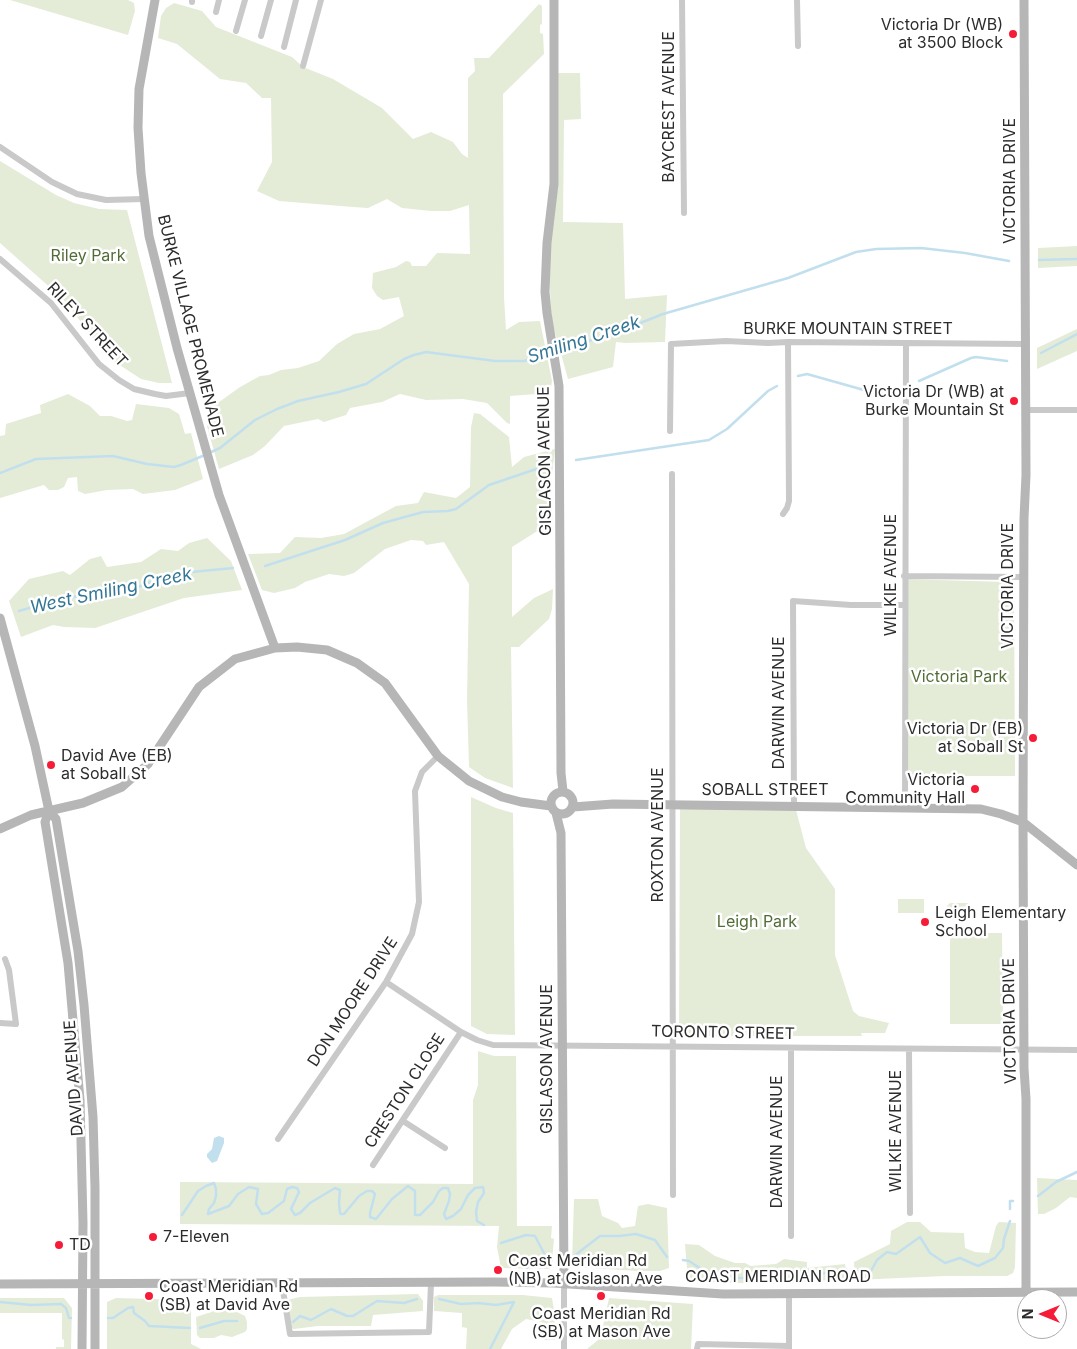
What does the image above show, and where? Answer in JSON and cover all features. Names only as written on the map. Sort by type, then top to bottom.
[{"type":"main road","name":"BURKE VILLAGE PROMENADE","points":[[155,0],[139,89],[138,128],[141,173],[149,236],[211,470],[230,530],[275,648]]},
{"type":"main road","name":"GISLASON AVENUE","points":[[554,0],[554,184],[548,228],[545,292],[550,337],[559,386],[561,773],[556,800],[561,833],[564,1284]]},
{"type":"main road","name":"VICTORIA DRIVE","points":[[1024,0],[1026,410],[1023,577],[1023,822],[1026,1289]]},
{"type":"main road","name":"DAVID AVENUE","points":[[0,618],[35,746],[49,811],[56,819],[74,920],[84,1006],[94,1152],[94,1349]]},
{"type":"main road","points":[[0,830],[25,817],[83,803],[122,786],[148,764],[199,687],[236,659],[275,648],[297,646],[327,650],[357,663],[385,683],[438,756],[458,774],[479,787],[502,797],[521,802],[535,803],[556,800],[568,793],[573,802],[566,814],[556,800]]},
{"type":"main road","name":"SOBALL STREET","points":[[573,802],[594,804],[981,809],[1023,822],[1077,865]]},
{"type":"main road","name":"DAVID AVENUE","points":[[49,811],[45,822],[68,963],[78,1074],[83,1190],[82,1349]]},
{"type":"main road","name":"GISLASON AVENUE","points":[[561,833],[566,814]]},
{"type":"main road","name":"COAST MERIDIAN ROAD","points":[[0,1284],[494,1282],[564,1284],[723,1294],[1017,1292]]},
{"type":"street","points":[[216,12],[219,0]]},
{"type":"street","points":[[236,31],[245,0]]},
{"type":"street","points":[[261,36],[271,0]]},
{"type":"street","points":[[284,47],[296,0]]},
{"type":"street","points":[[303,66],[321,0]]},
{"type":"street","name":"BAYCREST AVENUE","points":[[682,0],[684,213]]},
{"type":"street","points":[[797,0],[798,46]]},
{"type":"street","points":[[0,147],[45,178],[77,194],[106,200],[144,199]]},
{"type":"street","name":"RILEY STREET","points":[[0,259],[51,303],[99,364],[118,380],[134,389],[166,396],[190,392]]},
{"type":"street","name":"BURKE MOUNTAIN STREET","points":[[670,431],[671,344],[726,341],[768,343],[1025,344]]},
{"type":"street","points":[[783,514],[788,508],[789,501],[788,342]]},
{"type":"street","name":"WILKIE AVENUE","points":[[905,807],[906,343]]},
{"type":"street","points":[[1026,410],[1077,410]]},
{"type":"street","name":"ROXTON AVENUE","points":[[672,474],[673,1195]]},
{"type":"street","points":[[904,576],[1023,577]]},
{"type":"street","name":"DARWIN AVENUE","points":[[794,806],[793,601],[851,605],[904,605]]},
{"type":"street","name":"DON MOORE DRIVE","points":[[278,1139],[386,982],[405,949],[417,918],[419,889],[415,791],[422,772],[438,756]]},
{"type":"street","points":[[0,1023],[16,1024],[9,970],[5,959]]},
{"type":"street","name":"TORONTO STREET","points":[[386,982],[461,1032],[492,1045],[1077,1050]]},
{"type":"street","name":"CRESTON CLOSE","points":[[373,1165],[461,1032]]},
{"type":"street","name":"DARWIN AVENUE","points":[[791,1048],[791,1236]]},
{"type":"street","name":"WILKIE AVENUE","points":[[909,1049],[910,1213]]},
{"type":"street","points":[[402,1121],[445,1148]]},
{"type":"street","points":[[282,1284],[290,1334],[429,1332],[431,1283]]},
{"type":"street","points":[[564,1284],[564,1349]]},
{"type":"street","points":[[698,1349],[698,1344],[789,1348],[789,1295]]},
{"type":"green space","points":[[10,0],[128,0],[134,3],[135,11],[128,35]]},
{"type":"green space","points":[[174,3],[202,11],[216,27],[292,57],[303,67],[333,79],[382,108],[413,139],[431,132],[453,142],[462,154],[468,158],[468,78],[475,71],[474,58],[489,58],[539,4],[542,6],[540,33],[543,34],[544,54],[503,94],[504,297],[506,330],[519,322],[540,321],[552,381],[550,393],[510,396],[510,424],[487,403],[463,399],[426,400],[400,394],[382,402],[350,408],[346,415],[324,422],[318,419],[284,426],[265,446],[253,455],[219,469],[207,426],[215,415],[215,405],[240,387],[260,376],[269,375],[281,370],[298,368],[319,361],[337,344],[354,334],[380,329],[404,316],[399,297],[383,300],[377,296],[372,288],[373,273],[396,267],[406,261],[410,262],[412,266],[426,266],[437,253],[470,254],[469,205],[450,211],[431,211],[402,208],[387,199],[368,208],[279,201],[257,191],[272,162],[271,98],[262,98],[246,83],[220,79],[177,44],[158,38],[161,16],[166,8]]},
{"type":"green space","points":[[557,73],[580,73],[581,119],[564,120],[563,222],[623,223],[625,299],[667,295],[665,342],[616,342],[613,367],[568,379],[551,318],[549,255]]},
{"type":"green space","name":"Riley Park","points":[[0,161],[56,195],[74,203],[99,209],[127,210],[172,383],[159,383],[141,379],[109,358],[63,299],[0,243]]},
{"type":"green space","points":[[1077,246],[1077,266],[1038,268],[1038,248]]},
{"type":"green space","points":[[1077,329],[1077,351],[1037,369],[1037,348]]},
{"type":"green space","points":[[68,394],[90,406],[100,416],[111,416],[127,421],[132,420],[136,404],[169,408],[179,414],[185,434],[191,433],[203,479],[175,490],[143,494],[133,489],[107,490],[85,494],[78,491],[77,477],[68,478],[64,487],[58,490],[49,490],[44,485],[0,498],[0,436],[5,435],[6,424],[41,413],[40,405]]},
{"type":"green space","points":[[474,413],[480,414],[509,437],[512,467],[524,457],[555,449],[552,474],[547,482],[553,521],[512,547],[512,617],[534,598],[553,589],[552,609],[549,619],[519,647],[511,647],[513,788],[485,778],[469,767],[467,700],[469,584],[444,542],[426,545],[423,541],[411,540],[385,549],[354,573],[344,576],[329,574],[305,582],[295,588],[274,593],[262,590],[248,554],[280,553],[295,537],[321,538],[344,534],[396,506],[418,503],[424,492],[456,498],[470,487],[471,427]]},
{"type":"green space","points":[[207,538],[231,561],[242,590],[184,598],[95,628],[53,625],[21,637],[9,601],[29,579],[63,571],[70,575],[90,559],[101,556],[107,567],[141,562],[161,549],[178,551],[189,543]]},
{"type":"green space","name":"Victoria Park","points":[[904,579],[1006,582],[1011,583],[1014,587],[1015,776],[904,776]]},
{"type":"green space","points":[[471,797],[513,813],[515,1035],[487,1034],[471,1026]]},
{"type":"green space","name":"Leigh Park","points":[[680,808],[796,810],[806,848],[835,889],[835,955],[853,1011],[859,1016],[889,1023],[885,1033],[861,1033],[862,1036],[679,1036]]},
{"type":"green space","points":[[898,899],[924,899],[924,913],[898,913]]},
{"type":"green space","points":[[950,903],[968,903],[973,910],[973,919],[947,920],[947,906]]},
{"type":"green space","points":[[950,933],[1002,933],[1003,1024],[950,1024]]},
{"type":"green space","points":[[478,1051],[494,1056],[516,1056],[517,1226],[552,1226],[551,1238],[554,1239],[552,1261],[554,1267],[548,1269],[501,1268],[497,1247],[499,1226],[180,1224],[180,1182],[473,1184],[473,1100],[478,1085]]},
{"type":"green space","points":[[1037,1178],[1077,1180],[1077,1198],[1070,1197],[1056,1208],[1044,1214],[1038,1214]]},
{"type":"green space","points":[[574,1199],[598,1199],[602,1216],[618,1223],[622,1228],[635,1226],[638,1206],[648,1204],[667,1208],[669,1268],[660,1271],[638,1271],[576,1267],[572,1263]]},
{"type":"green space","points":[[907,1222],[920,1222],[931,1232],[964,1233],[965,1248],[975,1252],[989,1253],[996,1226],[999,1222],[1016,1223],[1015,1267],[1013,1273],[1007,1276],[945,1276],[855,1280],[854,1262],[890,1244],[891,1231]]},
{"type":"green space","points":[[685,1244],[699,1245],[715,1256],[751,1266],[776,1264],[784,1259],[807,1262],[807,1268],[845,1264],[847,1279],[765,1284],[688,1281]]},
{"type":"green space","points":[[418,1294],[423,1301],[423,1311],[373,1315],[371,1326],[318,1326],[294,1329],[289,1327],[287,1300],[300,1297]]},
{"type":"green space","points":[[438,1295],[523,1295],[552,1298],[555,1316],[555,1340],[544,1340],[542,1322],[526,1319],[512,1329],[501,1349],[466,1349],[467,1328],[462,1327],[462,1313],[434,1311],[434,1297]]},
{"type":"green space","points":[[0,1298],[64,1298],[72,1308],[71,1349],[56,1349],[56,1347],[64,1347],[64,1340],[62,1339],[62,1313],[0,1313]]},
{"type":"green space","points":[[116,1298],[188,1300],[191,1304],[191,1344],[201,1349],[107,1349],[107,1302]]},
{"type":"green space","points":[[609,1298],[693,1304],[691,1349],[587,1349],[598,1340]]},
{"type":"green space","points":[[220,1309],[237,1312],[245,1316],[247,1329],[245,1332],[232,1337],[221,1335],[214,1338],[200,1338],[197,1335],[196,1317]]},
{"type":"water","points":[[219,1136],[224,1138],[224,1143],[217,1161],[212,1163],[207,1154],[212,1149],[214,1138]]},
{"type":"waterway","name":"Smiling Creek","points":[[209,453],[220,448],[255,420],[277,409],[298,401],[366,384],[404,359],[426,352],[495,361],[524,361],[615,333],[663,314],[788,278],[856,252],[876,249],[921,248],[1009,261]]},
{"type":"waterway","name":"Smiling Creek","points":[[1039,260],[1077,259]]},
{"type":"waterway","name":"West Smiling Creek","points":[[1041,353],[1077,334]]},
{"type":"waterway","name":"West Smiling Creek","points":[[919,381],[971,358],[1007,361]]},
{"type":"waterway","name":"West Smiling Creek","points":[[798,376],[807,374],[871,392],[888,393],[894,391]]},
{"type":"waterway","name":"West Smiling Creek","points":[[576,460],[709,440],[727,429],[768,391],[777,386]]},
{"type":"waterway","name":"Smiling Creek","points":[[0,473],[36,459],[113,456],[147,464],[174,467],[205,455]]},
{"type":"waterway","name":"West Smiling Creek","points":[[265,566],[345,540],[383,523],[423,512],[456,509],[489,485],[551,464]]},
{"type":"waterway","name":"West Smiling Creek","points":[[19,611],[101,591],[128,591],[171,574],[233,568]]},
{"type":"waterway","points":[[1038,1196],[1056,1182],[1077,1172]]},
{"type":"waterway","points":[[182,1215],[198,1191],[214,1183],[216,1196],[208,1214],[229,1206],[238,1194],[249,1187],[258,1189],[256,1204],[262,1214],[268,1213],[284,1201],[287,1189],[292,1187],[297,1188],[299,1192],[291,1209],[295,1215],[300,1213],[310,1203],[335,1188],[340,1190],[339,1203],[341,1214],[344,1214],[359,1196],[367,1191],[372,1191],[375,1194],[370,1217],[376,1219],[392,1199],[408,1186],[415,1191],[415,1215],[420,1215],[433,1202],[439,1191],[443,1188],[448,1188],[450,1194],[444,1214],[446,1219],[461,1209],[468,1195],[475,1188],[483,1187],[484,1193],[478,1202],[476,1212],[477,1221],[484,1225]]},
{"type":"waterway","points":[[1010,1209],[1010,1201],[1013,1201]]},
{"type":"waterway","points":[[855,1270],[866,1273],[871,1271],[877,1260],[887,1252],[896,1254],[920,1237],[930,1253],[945,1263],[960,1258],[978,1266],[995,1258],[1003,1248],[1010,1221]]},
{"type":"waterway","points":[[574,1256],[600,1236],[636,1234],[655,1240],[667,1257]]},
{"type":"waterway","points":[[501,1243],[526,1235],[535,1236],[547,1259]]},
{"type":"waterway","points":[[527,1268],[531,1259],[552,1260]]},
{"type":"waterway","points":[[683,1260],[689,1261],[709,1274],[739,1278],[810,1276],[846,1269]]},
{"type":"waterway","points":[[293,1322],[300,1316],[311,1320],[331,1309],[347,1316],[353,1316],[377,1301],[404,1303],[417,1299]]},
{"type":"waterway","points":[[439,1299],[461,1304],[496,1305],[514,1302]]},
{"type":"waterway","points":[[0,1302],[31,1305],[61,1304],[66,1308],[69,1318],[71,1318]]},
{"type":"waterway","points":[[490,1349],[514,1302]]},
{"type":"waterway","points":[[108,1318],[113,1318],[128,1308],[133,1307],[134,1313],[149,1326],[190,1328]]},
{"type":"waterway","points":[[200,1328],[224,1321],[237,1321]]},
{"type":"place","name":"Victoria Dr (WB) at 3500 Block","points":[[1013,34]]},
{"type":"place","name":"Victoria Dr (WB) at Burke Mountain St","points":[[1014,401]]},
{"type":"place","name":"Victoria Dr (EB) at Soball St","points":[[1033,738]]},
{"type":"place","name":"David Ave (EB) at Soball St","points":[[51,765]]},
{"type":"place","name":"Victoria Community Hall","points":[[975,789]]},
{"type":"place","name":"Leigh Elementary School","points":[[925,922]]},
{"type":"place","name":"7-Eleven","points":[[153,1237]]},
{"type":"place","name":"TD","points":[[59,1245]]},
{"type":"place","name":"Coast Meridian Rd (NB) at Gislason Ave","points":[[498,1270]]},
{"type":"place","name":"Coast Meridian Rd (SB) at David Ave","points":[[149,1296]]},
{"type":"place","name":"Coast Meridian Rd (SB) at Mason Ave","points":[[601,1296]]}]
